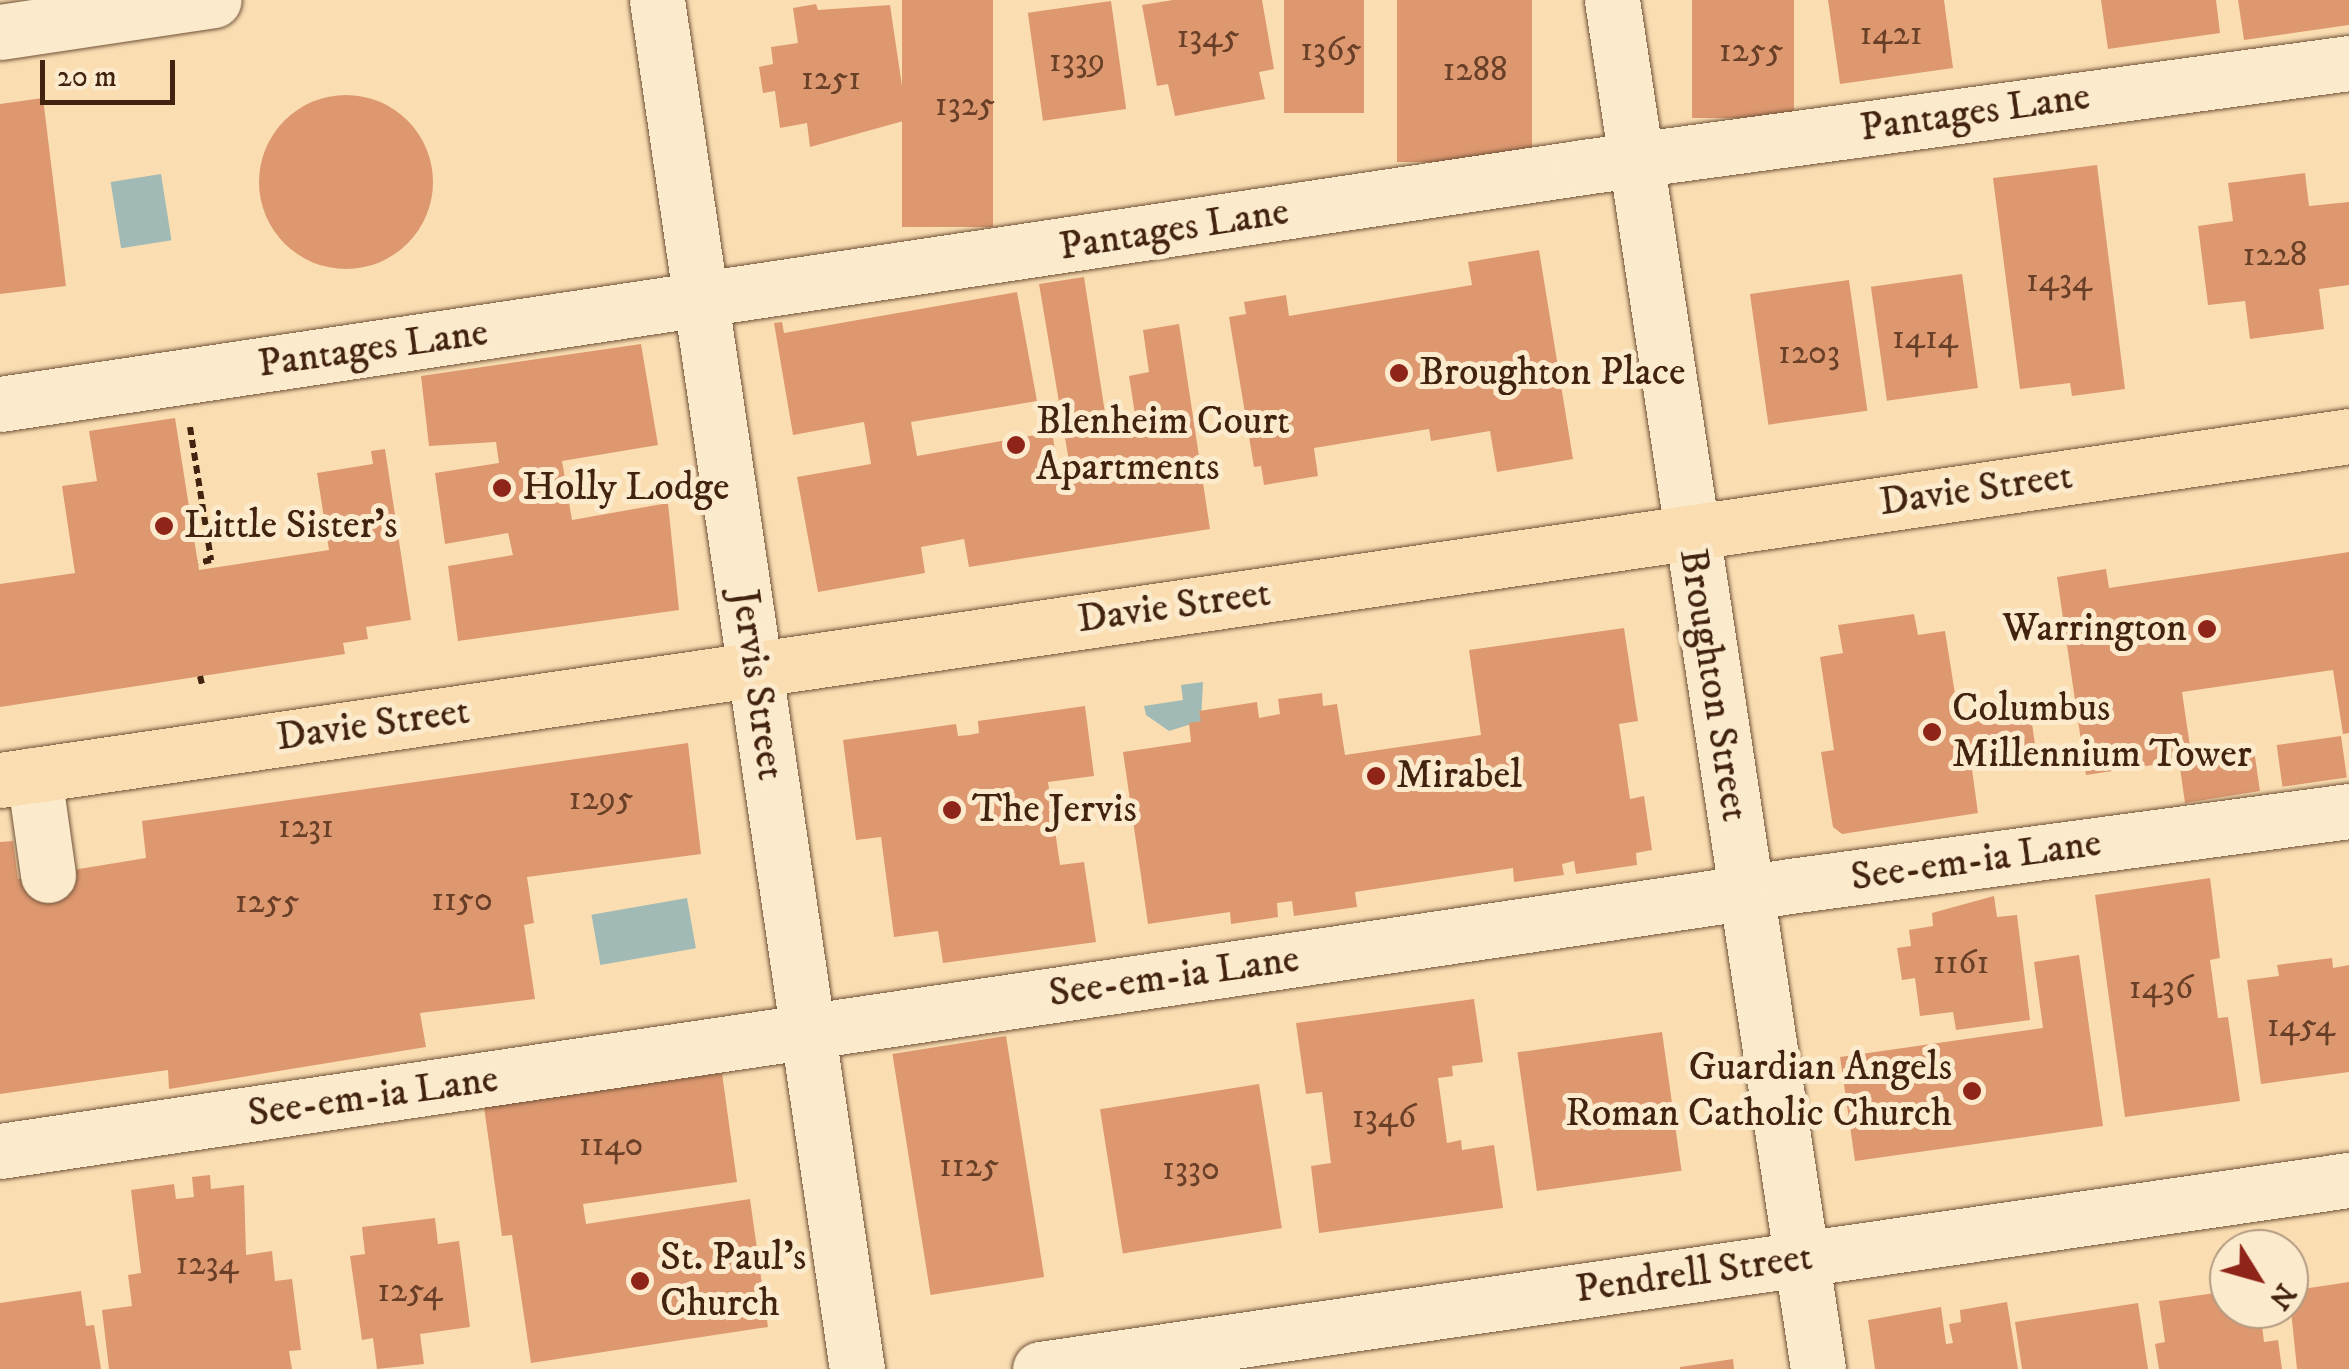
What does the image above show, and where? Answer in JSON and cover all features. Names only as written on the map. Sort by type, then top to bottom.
[{"type":"main road","name":"Davie Street","points":[[17,777],[2349,436]]},
{"type":"street","points":[[0,32],[214,0]]},
{"type":"street","name":"Jervis Street","points":[[657,0],[704,302],[752,669],[811,1031],[857,1369]]},
{"type":"street","name":"Broughton Street","points":[[1612,0],[1689,532],[1818,1369]]},
{"type":"street","name":"Pantages Lane","points":[[0,404],[1636,160],[2349,63]]},
{"type":"street","points":[[17,777],[48,875]]},
{"type":"street","name":"See-em-ia Lane","points":[[0,1151],[1747,893],[2349,811]]},
{"type":"street","name":"Pendrell Street","points":[[1040,1369],[2349,1180]]},
{"type":"path","points":[[182,376],[211,560],[198,563]]},
{"type":"water","points":[[161,174],[171,240],[121,248],[111,182]]},
{"type":"water","points":[[1203,682],[1201,721],[1169,731],[1146,715],[1144,706],[1183,700],[1181,685]]},
{"type":"water","points":[[687,898],[696,948],[600,965],[591,915]]},
{"type":"building","points":[[902,0],[993,0],[993,227],[902,227]]},
{"type":"building","points":[[1173,0],[1262,0],[1274,69],[1259,72],[1265,99],[1175,116],[1168,84],[1157,86],[1142,5]]},
{"type":"building","points":[[1284,0],[1364,0],[1364,113],[1284,113]]},
{"type":"building","points":[[1397,0],[1532,0],[1532,162],[1397,162]]},
{"type":"building","points":[[1692,0],[1794,0],[1794,118],[1692,118]]},
{"type":"building","points":[[1828,0],[1944,0],[1953,68],[1840,84]]},
{"type":"building","points":[[2101,0],[2216,0],[2220,33],[2108,49]]},
{"type":"building","points":[[2238,0],[2349,0],[2349,25],[2244,40]]},
{"type":"building","points":[[1111,1],[1126,109],[1043,121],[1028,13]]},
{"type":"building","points":[[816,4],[818,10],[890,5],[907,120],[810,147],[807,123],[780,128],[775,91],[763,93],[759,67],[773,64],[771,47],[798,43],[793,8]]},
{"type":"building","points":[[346,95],[379,101],[408,120],[427,149],[433,182],[427,215],[408,244],[379,263],[346,269],[313,263],[284,244],[265,215],[259,182],[265,149],[284,120],[313,101]]},
{"type":"building","points":[[43,98],[66,286],[0,294],[0,104]]},
{"type":"building","points":[[2097,165],[2125,389],[2072,396],[2070,383],[2020,389],[1993,178]]},
{"type":"building","points":[[2305,173],[2309,206],[2349,202],[2349,285],[2319,289],[2324,329],[2250,339],[2245,301],[2208,305],[2198,226],[2233,221],[2228,183]]},
{"type":"building","name":"Broughton Place","points":[[1539,250],[1573,459],[1497,472],[1490,431],[1431,441],[1429,429],[1314,448],[1318,476],[1264,485],[1261,466],[1254,467],[1229,317],[1246,314],[1244,302],[1286,295],[1289,316],[1472,285],[1468,262]]},
{"type":"building","points":[[1962,274],[1978,388],[1887,401],[1871,287]]},
{"type":"building","name":"Blenheim Court Apartments","points":[[1084,277],[1108,432],[1137,427],[1129,376],[1149,372],[1143,330],[1179,324],[1210,529],[969,567],[964,539],[921,547],[925,573],[818,592],[797,477],[871,464],[864,422],[793,435],[774,323],[782,322],[784,333],[1017,292],[1037,401],[911,422],[917,456],[1052,432],[1062,493],[1074,491],[1039,284]]},
{"type":"building","points":[[1849,280],[1867,411],[1768,425],[1750,294]]},
{"type":"building","name":"Holly Lodge","points":[[641,344],[658,445],[562,461],[572,520],[668,503],[679,610],[458,641],[448,566],[513,555],[508,533],[445,544],[435,473],[499,463],[496,442],[429,446],[421,376]]},
{"type":"building","points":[[175,418],[199,570],[329,550],[317,473],[373,464],[371,451],[385,449],[411,620],[366,627],[368,639],[343,643],[345,654],[0,707],[0,584],[75,573],[62,486],[97,481],[89,431]]},
{"type":"building","name":"Warrington","points":[[2349,552],[2349,733],[2343,734],[2333,670],[2182,692],[2192,760],[2254,750],[2260,791],[2185,803],[2179,761],[2086,775],[2057,577],[2106,569],[2109,588]]},
{"type":"building","name":"Columbus Millennium Tower","points":[[1914,614],[1918,635],[1945,631],[1959,719],[2030,709],[2035,745],[1970,755],[1978,813],[1842,834],[1833,827],[1821,752],[1834,750],[1820,657],[1843,653],[1838,625]]},
{"type":"building","name":"Mirabel","points":[[1624,628],[1638,721],[1619,724],[1630,799],[1644,796],[1652,850],[1636,853],[1637,865],[1576,874],[1574,861],[1562,864],[1564,875],[1514,882],[1513,868],[1355,892],[1357,907],[1294,916],[1292,901],[1277,903],[1278,917],[1231,924],[1230,912],[1148,924],[1123,752],[1191,742],[1189,723],[1201,721],[1199,711],[1257,702],[1259,718],[1280,714],[1278,699],[1322,693],[1323,706],[1337,704],[1345,755],[1481,735],[1469,650]]},
{"type":"building","name":"The Jervis","points":[[1085,706],[1094,776],[1048,782],[1060,865],[1084,862],[1096,942],[943,963],[938,931],[894,937],[881,837],[856,840],[843,740],[956,724],[958,736],[969,735],[979,733],[978,721]]},
{"type":"building","points":[[2341,736],[2347,778],[2282,787],[2277,745]]},
{"type":"building","points":[[688,743],[701,854],[527,877],[534,923],[524,925],[535,999],[420,1013],[426,1047],[169,1089],[168,1070],[0,1094],[0,842],[13,841],[18,879],[146,858],[142,821]]},
{"type":"building","points":[[2210,878],[2220,958],[2210,960],[2218,1018],[2228,1017],[2240,1101],[2125,1117],[2095,895]]},
{"type":"building","points":[[1994,896],[1997,917],[2017,915],[2030,1020],[1956,1030],[1953,1012],[1920,1016],[1915,978],[1902,980],[1897,948],[1911,946],[1909,930],[1933,926],[1932,913]]},
{"type":"building","name":"Guardian Angels Roman Catholic Church","points":[[2079,955],[2103,1126],[1855,1161],[1840,1057],[2043,1028],[2034,962]]},
{"type":"building","points":[[2332,958],[2333,968],[2349,965],[2349,1072],[2261,1084],[2247,980],[2279,976],[2277,965]]},
{"type":"building","points":[[1474,999],[1483,1062],[1452,1066],[1453,1076],[1438,1078],[1447,1143],[1461,1140],[1462,1150],[1494,1145],[1503,1208],[1319,1233],[1311,1166],[1331,1163],[1322,1092],[1306,1094],[1296,1023]]},
{"type":"building","points":[[1662,1032],[1681,1171],[1537,1191],[1517,1052]]},
{"type":"building","points":[[1006,1036],[1044,1277],[931,1295],[892,1054]]},
{"type":"building","points":[[722,1073],[737,1182],[583,1204],[586,1224],[750,1199],[768,1327],[531,1363],[512,1235],[502,1236],[484,1107]]},
{"type":"building","points":[[1259,1084],[1282,1228],[1123,1253],[1100,1109]]},
{"type":"building","points":[[210,1175],[211,1189],[244,1185],[246,1255],[272,1251],[275,1281],[292,1279],[301,1350],[289,1351],[292,1369],[109,1369],[102,1310],[132,1306],[128,1275],[141,1273],[131,1190],[174,1184],[176,1199],[194,1197],[192,1177]]},
{"type":"building","points":[[435,1218],[438,1244],[459,1241],[470,1327],[420,1334],[424,1364],[377,1369],[373,1338],[362,1340],[350,1256],[365,1254],[362,1227]]},
{"type":"building","points":[[2349,1282],[2349,1369],[2297,1369],[2293,1329],[2309,1329],[2309,1288]]},
{"type":"building","points":[[81,1291],[86,1326],[94,1325],[101,1369],[0,1369],[0,1303]]},
{"type":"building","points":[[2209,1294],[2209,1329],[2262,1329],[2264,1342],[2278,1340],[2282,1369],[2159,1369],[2155,1344],[2165,1342],[2159,1301]]},
{"type":"building","points":[[2007,1302],[2018,1369],[1875,1369],[1868,1320],[1941,1307],[1946,1344],[1953,1343],[1949,1324],[1961,1322],[1960,1310]]},
{"type":"building","points":[[2138,1303],[2148,1369],[2022,1369],[2015,1322]]},
{"type":"building","points":[[1733,1359],[1734,1369],[1680,1369],[1680,1367]]},
{"type":"place","name":"Broughton Place","points":[[1399,373]]},
{"type":"place","name":"Blenheim Court Apartments","points":[[1016,445]]},
{"type":"place","name":"Holly Lodge","points":[[502,488]]},
{"type":"place","name":"Little Sister's","points":[[164,526]]},
{"type":"place","name":"Warrington","points":[[2207,629]]},
{"type":"place","name":"Columbus Millennium Tower","points":[[1932,732]]},
{"type":"place","name":"Mirabel","points":[[1376,776]]},
{"type":"place","name":"The Jervis","points":[[952,810]]},
{"type":"place","name":"Guardian Angels Roman Catholic Church","points":[[1972,1091]]},
{"type":"place","name":"St. Paul's Church","points":[[640,1281]]}]
